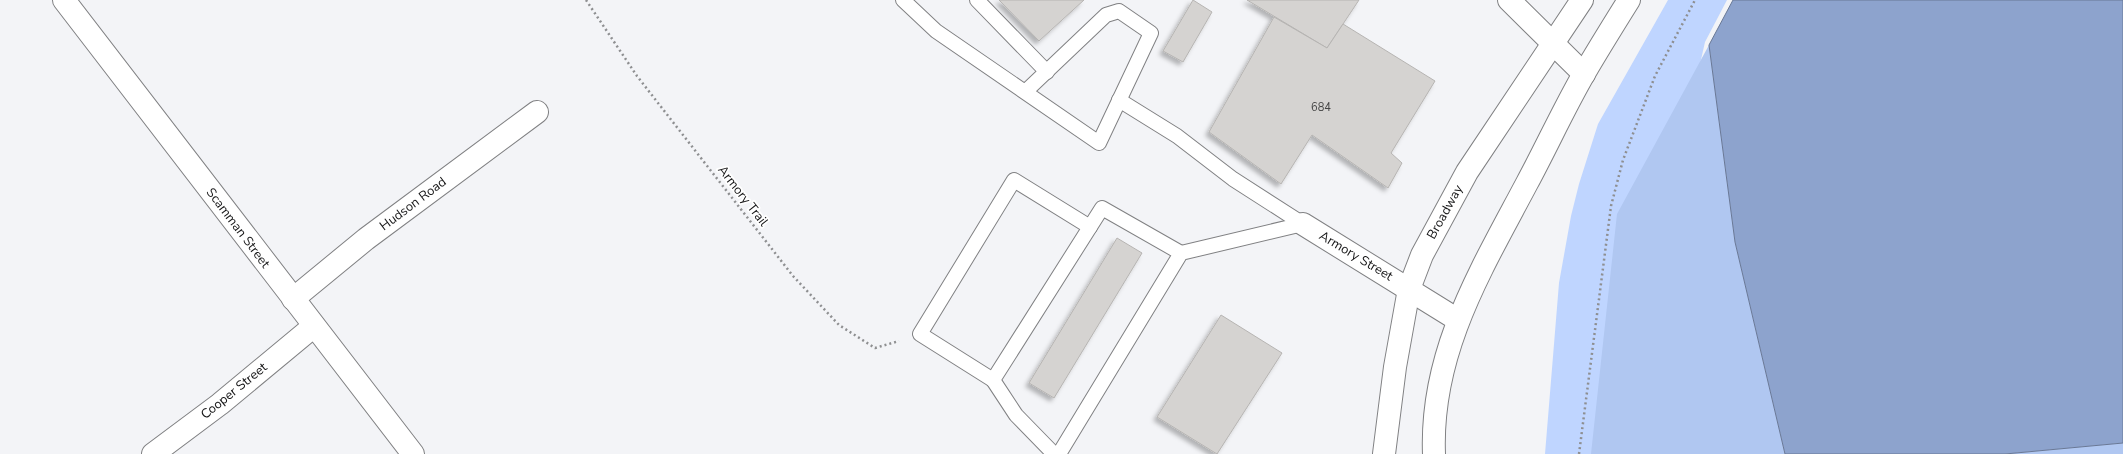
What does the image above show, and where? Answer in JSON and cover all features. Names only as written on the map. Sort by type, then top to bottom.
[{"type":"street","name":"Scamman Street","points":[[64,0],[293,300],[413,454]]},
{"type":"street","points":[[1509,0],[1584,74]]},
{"type":"street","name":"Broadway","points":[[1384,454],[1394,366],[1410,289],[1422,255],[1467,172],[1582,0]]},
{"type":"street","points":[[1434,454],[1433,432],[1441,374],[1458,320],[1480,273],[1584,74],[1629,0]]},
{"type":"street","name":"Hudson Road","points":[[293,300],[366,239],[537,112]]},
{"type":"street","name":"Armory Street","points":[[1303,224],[1458,320]]},
{"type":"street","name":"Cooper Street","points":[[153,454],[220,404],[314,326]]},
{"type":"lane","points":[[903,0],[936,31],[1099,143],[1151,33],[1119,11],[1106,15],[1025,92]]},
{"type":"lane","points":[[977,0],[1047,72]]},
{"type":"lane","points":[[1119,100],[1177,136],[1256,194],[1303,224]]},
{"type":"lane","points":[[1054,454],[1016,415],[993,380],[920,334],[1014,180],[1090,227]]},
{"type":"lane","points":[[993,380],[1102,208],[1181,253],[1303,224]]},
{"type":"lane","points":[[1060,454],[1181,253]]},
{"type":"path","name":"Armory Trail","points":[[586,0],[646,88],[793,276],[839,325],[875,348],[920,334]]},
{"type":"path","points":[[1579,454],[1611,206],[1623,160],[1655,76],[1695,0]]},
{"type":"shaded area","points":[[1668,0],[1727,0],[1705,42],[1612,454],[1545,454],[1559,283],[1571,216],[1579,184],[1598,124]]},
{"type":"shaded area","points":[[1733,0],[2123,0],[2123,443],[2005,454],[1785,454],[1735,242],[1709,45]]},
{"type":"shaded area","points":[[1709,45],[1735,242],[1785,454],[1591,454],[1617,214]]},
{"type":"shaded area","points":[[2123,443],[2123,454],[2005,454]]},
{"type":"building","points":[[999,0],[1084,0],[1039,41]]},
{"type":"building","points":[[1193,0],[1212,12],[1183,62],[1163,51]]},
{"type":"building","points":[[1247,0],[1359,0],[1327,48]]},
{"type":"building","points":[[1274,17],[1327,48],[1343,24],[1435,81],[1391,153],[1402,163],[1388,188],[1312,135],[1281,184],[1209,132]]},
{"type":"building","points":[[1117,238],[1142,253],[1054,398],[1029,383]]},
{"type":"building","points":[[1221,315],[1282,353],[1217,454],[1157,417]]}]
